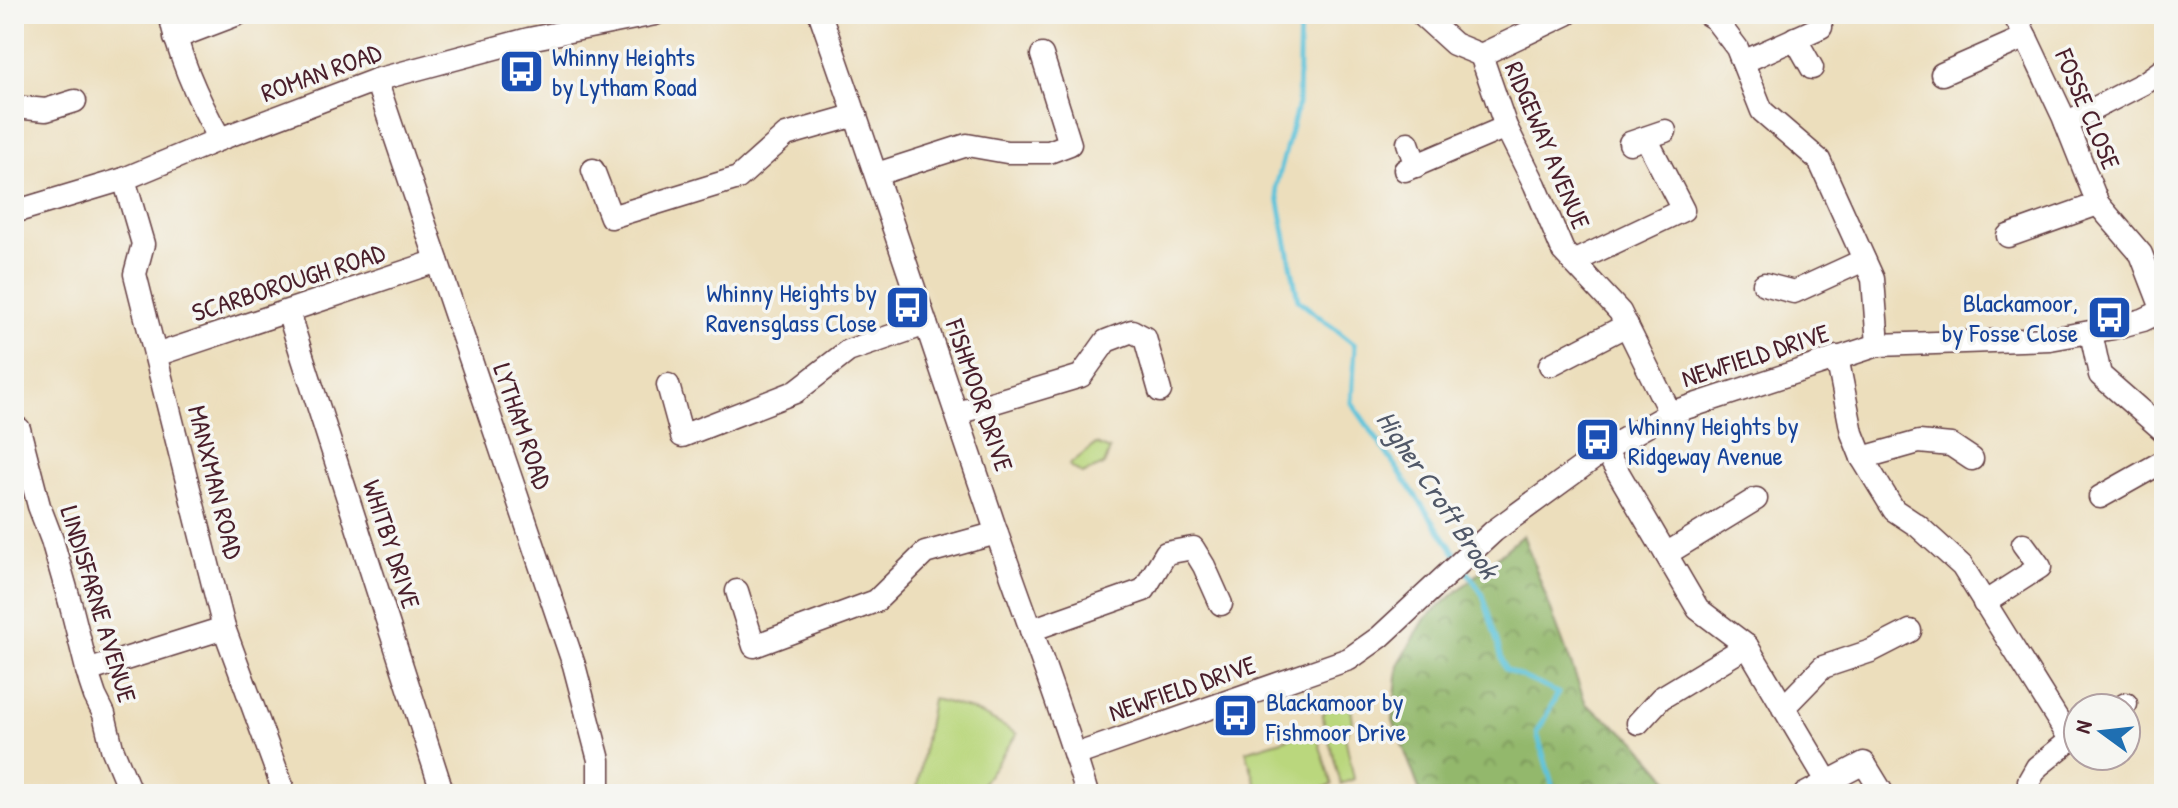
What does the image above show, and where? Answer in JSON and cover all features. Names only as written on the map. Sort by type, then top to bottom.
[{"type":"street","points":[[170,14],[175,38],[203,108],[220,139]]},
{"type":"street","points":[[175,38],[238,14]]},
{"type":"street","name":"ROMAN ROAD","points":[[14,212],[124,179],[376,80],[529,39],[655,14]]},
{"type":"street","name":"FISHMOOR DRIVE","points":[[820,14],[1075,755],[1083,793]]},
{"type":"street","points":[[1421,14],[1454,44],[1481,55]]},
{"type":"street","name":"RIDGEWAY AVENUE","points":[[1567,14],[1481,55],[1506,127],[1563,251],[1620,312],[1670,413]]},
{"type":"street","points":[[1707,14],[1715,19],[1737,48],[1762,111],[1819,160],[1873,279],[1878,345]]},
{"type":"street","name":"FOSSE CLOSE","points":[[2013,14],[2066,123],[2098,204],[2141,254],[2164,311]]},
{"type":"street","points":[[1743,62],[1821,27]]},
{"type":"street","name":"FOSSE CLOSE","points":[[1942,74],[2026,37]]},
{"type":"street","points":[[1795,38],[1812,68]]},
{"type":"street","points":[[877,174],[967,145],[1007,152],[1049,152],[1070,144],[1042,55]]},
{"type":"street","points":[[2066,123],[2146,82],[2164,69]]},
{"type":"street","name":"LYTHAM ROAD","points":[[376,80],[574,665],[599,760],[599,794]]},
{"type":"street","points":[[14,107],[46,110],[75,101]]},
{"type":"street","points":[[593,170],[611,217],[738,178],[786,135],[856,115]]},
{"type":"street","points":[[1408,143],[1410,168],[1506,127]]},
{"type":"street","points":[[1573,262],[1683,210],[1647,137]]},
{"type":"street","name":"MANXMAN ROAD","points":[[124,179],[143,244],[135,274],[224,628],[285,794]]},
{"type":"street","name":"FOSSE CLOSE","points":[[2008,236],[2098,204]]},
{"type":"street","points":[[1764,284],[1794,292],[1864,260]]},
{"type":"street","name":"SCARBOROUGH ROAD","points":[[156,355],[437,261]]},
{"type":"street","name":"NEWFIELD DRIVE","points":[[1075,755],[1349,659],[1380,637],[1494,531],[1605,450],[1670,413],[1878,345],[2050,339],[2091,333],[2143,320],[2164,311]]},
{"type":"street","name":"WHITBY DRIVE","points":[[288,312],[443,794]]},
{"type":"street","points":[[668,385],[682,436],[795,392],[848,351],[926,324]]},
{"type":"street","points":[[1550,365],[1627,325]]},
{"type":"street","points":[[958,413],[1081,376],[1106,341],[1132,331],[1145,338],[1160,391]]},
{"type":"street","points":[[2091,333],[2100,375],[2160,422]]},
{"type":"street","points":[[1837,357],[1852,433],[1862,458],[1894,510],[1918,526],[1962,566],[2062,718]]},
{"type":"street","name":"LINDISFARNE AVENUE","points":[[19,429],[87,671],[131,794]]},
{"type":"street","points":[[1862,458],[1919,442],[1951,445],[1972,459]]},
{"type":"street","points":[[1605,450],[1698,609],[1747,646],[1827,781]]},
{"type":"street","points":[[2100,497],[2164,461]]},
{"type":"street","points":[[1666,554],[1756,499]]},
{"type":"street","points":[[737,591],[754,646],[876,601],[925,553],[997,533]]},
{"type":"street","points":[[1984,603],[2040,567],[2023,544]]},
{"type":"street","points":[[1031,630],[1144,590],[1166,553],[1193,548],[1221,604]]},
{"type":"street","points":[[87,671],[224,628]]},
{"type":"street","points":[[1783,708],[1823,667],[1871,651],[1910,631]]},
{"type":"street","points":[[1638,723],[1661,698],[1747,646]]},
{"type":"street","points":[[2029,781],[2037,767],[2062,746]]},
{"type":"street","points":[[1805,794],[1864,763],[1883,794]]},
{"type":"green space","points":[[1096,444],[1110,450],[1104,465],[1082,474],[1069,465]]},
{"type":"green space","points":[[1523,535],[1586,704],[1636,741],[1681,794],[1421,794],[1393,720],[1398,665],[1425,619]]},
{"type":"green space","points":[[932,699],[976,712],[1017,734],[975,794],[916,794]]},
{"type":"green space","points":[[1337,703],[1351,709],[1353,721],[1345,736],[1354,779],[1341,784],[1322,715],[1327,707]]},
{"type":"green space","points":[[1315,730],[1332,785],[1304,794],[1259,794],[1246,751]]},
{"type":"waterway","name":"Higher Croft Brook","points":[[1300,14],[1298,104],[1276,187],[1298,300],[1355,345],[1352,403],[1457,556]]},
{"type":"waterway","name":"Higher Croft Brook","points":[[1465,568],[1483,595],[1505,669],[1558,693],[1537,733],[1555,794]]},
{"type":"place","name":"Whinny Heights by Lytham Road","points":[[521,71]]},
{"type":"place","name":"Whinny Heights by Ravensglass Close","points":[[908,307]]},
{"type":"place","name":"Blackamoor, by Fosse Close","points":[[2109,317]]},
{"type":"place","name":"Whinny Heights by Ridgeway Avenue","points":[[1597,440]]},
{"type":"place","name":"Blackamoor by Fishmoor Drive","points":[[1235,716]]}]
